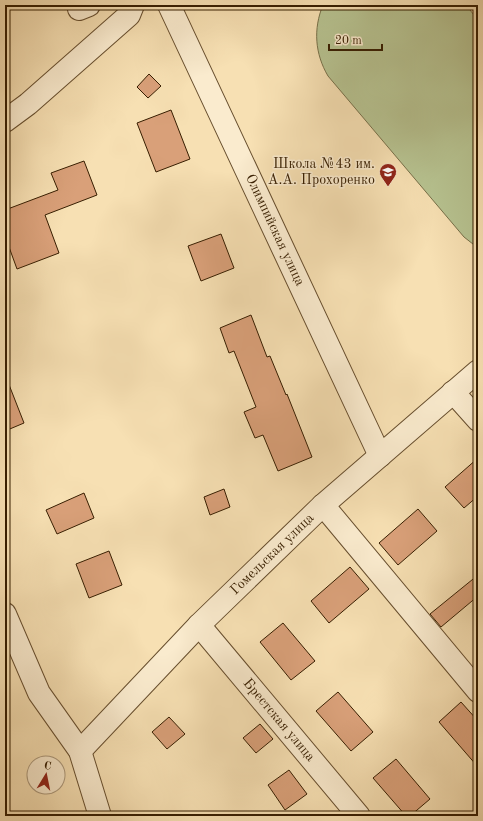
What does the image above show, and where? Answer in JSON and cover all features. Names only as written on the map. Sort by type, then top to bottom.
[{"type":"street","points":[[5,121],[28,104],[129,15],[133,5]]},
{"type":"street","name":"Олимпийская улица","points":[[169,5],[380,456]]},
{"type":"street","name":"Гомельская улица","points":[[80,751],[199,625],[323,505],[478,371]]},
{"type":"street","points":[[453,392],[478,420]]},
{"type":"street","points":[[323,505],[478,691]]},
{"type":"street","points":[[5,614],[39,693],[80,751],[100,816]]},
{"type":"street","name":"Брестская улица","points":[[199,625],[359,816]]},
{"type":"green space","points":[[323,5],[466,5],[478,20],[478,248],[464,237],[328,76],[320,59],[317,41],[318,23]]},
{"type":"building","points":[[149,74],[161,86],[148,98],[137,87]]},
{"type":"building","points":[[171,110],[190,159],[156,172],[137,123]]},
{"type":"building","points":[[84,161],[97,195],[45,215],[59,253],[17,269],[5,236],[5,210],[58,190],[51,173]]},
{"type":"building","points":[[221,234],[234,268],[201,281],[188,246]]},
{"type":"building","points":[[251,315],[267,357],[270,356],[286,395],[287,394],[312,457],[278,471],[263,435],[255,438],[244,412],[256,407],[234,351],[229,353],[220,328]]},
{"type":"building","points":[[6,377],[24,423],[5,431],[5,378]]},
{"type":"building","points":[[478,458],[478,496],[464,508],[445,487]]},
{"type":"building","points":[[224,489],[230,507],[210,515],[204,497]]},
{"type":"building","points":[[84,493],[94,518],[57,534],[46,510]]},
{"type":"building","points":[[418,509],[437,531],[398,565],[379,543]]},
{"type":"building","points":[[109,551],[122,585],[89,598],[76,564]]},
{"type":"building","points":[[350,567],[369,589],[329,623],[311,601]]},
{"type":"building","points":[[478,575],[478,596],[441,627],[430,614]]},
{"type":"building","points":[[283,623],[315,661],[291,680],[260,642]]},
{"type":"building","points":[[338,692],[373,732],[351,751],[316,711]]},
{"type":"building","points":[[461,702],[478,721],[478,767],[439,722]]},
{"type":"building","points":[[169,717],[185,734],[167,749],[152,732]]},
{"type":"building","points":[[260,724],[273,739],[256,753],[243,738]]},
{"type":"building","points":[[396,759],[430,799],[410,816],[406,816],[373,778]]},
{"type":"building","points":[[289,770],[307,794],[285,810],[268,785]]},
{"type":"place","name":"Школа №43 им. А.А. Прохоренко","points":[[388,187]]}]
